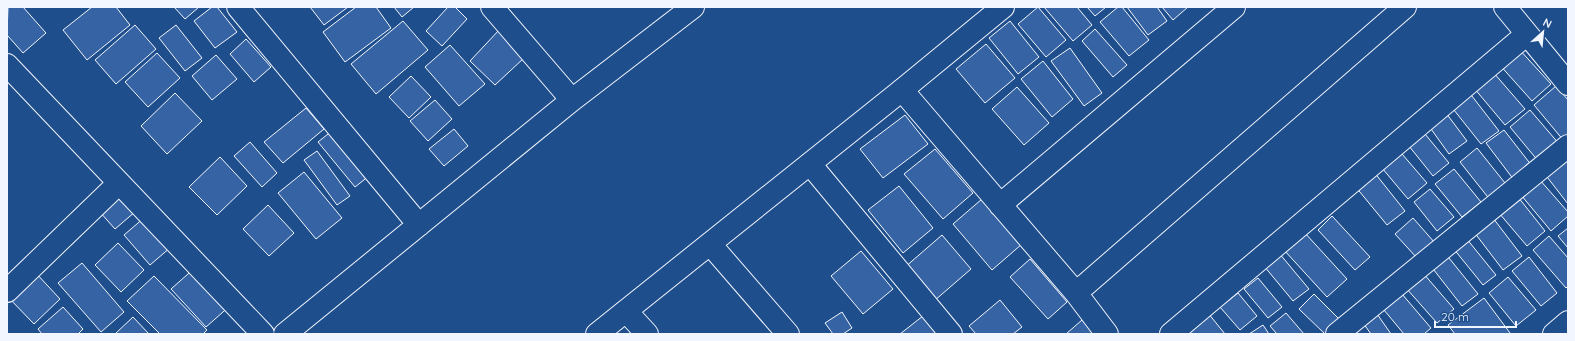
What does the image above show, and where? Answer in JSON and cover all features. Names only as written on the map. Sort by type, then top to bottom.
[{"type":"street","points":[[238,7],[419,225]]},
{"type":"street","points":[[492,7],[572,100]]},
{"type":"street","points":[[285,334],[572,100],[692,7]]},
{"type":"street","points":[[597,334],[902,90],[1003,7]]},
{"type":"street","points":[[1000,205],[1234,7]]},
{"type":"street","points":[[1076,294],[1405,7]]},
{"type":"street","points":[[1505,7],[1568,84]]},
{"type":"street","points":[[1171,334],[1527,34]]},
{"type":"street","points":[[7,66],[263,334]]},
{"type":"street","points":[[902,90],[1076,294],[1107,334]]},
{"type":"street","points":[[1337,334],[1568,146]]},
{"type":"street","points":[[810,164],[951,334]]},
{"type":"street","points":[[7,291],[119,182]]},
{"type":"street","points":[[710,244],[788,334]]},
{"type":"street","points":[[626,311],[646,334]]},
{"type":"street","points":[[1554,334],[1568,322]]},
{"type":"building","points":[[8,7],[23,7],[46,33],[23,53],[7,35]]},
{"type":"building","points":[[92,7],[116,7],[130,25],[87,60],[63,30]]},
{"type":"building","points":[[174,7],[199,7],[185,19]]},
{"type":"building","points":[[212,7],[217,7],[237,32],[215,48],[194,21]]},
{"type":"building","points":[[310,7],[348,7],[324,25]]},
{"type":"building","points":[[356,7],[376,7],[391,28],[345,62],[323,32]]},
{"type":"building","points":[[394,7],[414,7],[402,17]]},
{"type":"building","points":[[448,7],[455,7],[467,19],[442,46],[426,31]]},
{"type":"building","points":[[1038,7],[1066,40],[1046,57],[1018,24]]},
{"type":"building","points":[[1044,7],[1077,7],[1092,25],[1073,41]]},
{"type":"building","points":[[1087,7],[1106,7],[1095,16]]},
{"type":"building","points":[[1118,7],[1122,7],[1149,40],[1129,56],[1100,22]]},
{"type":"building","points":[[1127,7],[1157,7],[1167,21],[1148,35]]},
{"type":"building","points":[[1162,7],[1188,7],[1173,20]]},
{"type":"building","points":[[403,21],[428,50],[376,94],[351,64]]},
{"type":"building","points":[[1010,21],[1039,57],[1018,74],[989,38]]},
{"type":"building","points":[[135,25],[156,49],[116,84],[95,60]]},
{"type":"building","points":[[176,25],[202,58],[185,71],[159,38]]},
{"type":"building","points":[[500,29],[524,58],[495,85],[470,61]]},
{"type":"building","points":[[1095,29],[1127,65],[1113,77],[1082,41]]},
{"type":"building","points":[[246,39],[271,67],[254,82],[230,54]]},
{"type":"building","points":[[986,44],[1015,78],[985,103],[956,69]]},
{"type":"building","points":[[450,45],[485,84],[459,106],[425,67]]},
{"type":"building","points":[[1517,47],[1551,84],[1532,101],[1498,63]]},
{"type":"building","points":[[1070,48],[1102,93],[1084,106],[1051,61]]},
{"type":"building","points":[[157,53],[180,78],[148,107],[125,82]]},
{"type":"building","points":[[216,55],[237,79],[212,100],[192,76]]},
{"type":"building","points":[[1043,61],[1073,99],[1052,117],[1021,79]]},
{"type":"building","points":[[1493,72],[1525,109],[1505,125],[1474,88]]},
{"type":"building","points":[[411,76],[431,97],[409,118],[389,97]]},
{"type":"building","points":[[1556,86],[1568,100],[1568,137],[1564,141],[1534,105]]},
{"type":"building","points":[[1017,87],[1049,123],[1024,145],[992,109]]},
{"type":"building","points":[[1468,91],[1499,131],[1481,144],[1450,105]]},
{"type":"building","points":[[175,93],[202,121],[167,154],[141,126]]},
{"type":"building","points":[[435,100],[452,119],[428,141],[410,121]]},
{"type":"building","points":[[306,108],[324,129],[283,163],[264,142]]},
{"type":"building","points":[[1443,109],[1467,141],[1449,154],[1426,122]]},
{"type":"building","points":[[1530,110],[1560,145],[1539,162],[1510,127]]},
{"type":"building","points":[[905,115],[928,144],[883,178],[860,149]]},
{"type":"building","points":[[1420,128],[1449,163],[1433,176],[1405,141]]},
{"type":"building","points":[[454,129],[468,146],[444,166],[429,149]]},
{"type":"building","points":[[333,130],[369,176],[355,187],[318,142]]},
{"type":"building","points":[[1504,130],[1532,166],[1514,180],[1486,143]]},
{"type":"building","points":[[250,142],[277,173],[262,187],[234,156]]},
{"type":"building","points":[[1396,147],[1427,183],[1408,199],[1377,162]]},
{"type":"building","points":[[1477,148],[1509,188],[1491,201],[1460,162]]},
{"type":"building","points":[[935,149],[973,193],[943,219],[904,174]]},
{"type":"building","points":[[317,151],[350,196],[337,205],[304,160]]},
{"type":"building","points":[[220,157],[247,186],[217,215],[189,187]]},
{"type":"building","points":[[1568,160],[1568,204],[1544,173]]},
{"type":"building","points":[[1454,169],[1481,202],[1462,217],[1435,184]]},
{"type":"building","points":[[304,172],[342,218],[316,239],[278,193]]},
{"type":"building","points":[[1374,172],[1405,211],[1387,225],[1355,186]]},
{"type":"building","points":[[1539,179],[1568,212],[1568,216],[1551,231],[1521,195]]},
{"type":"building","points":[[899,186],[933,228],[903,253],[868,210]]},
{"type":"building","points":[[1430,189],[1454,217],[1437,231],[1414,202]]},
{"type":"building","points":[[120,192],[136,211],[115,229],[99,211]]},
{"type":"building","points":[[1518,197],[1545,231],[1527,246],[1499,213]]},
{"type":"building","points":[[982,199],[1022,244],[992,270],[953,224]]},
{"type":"building","points":[[268,205],[294,233],[269,256],[243,229]]},
{"type":"building","points":[[1332,216],[1370,257],[1355,270],[1318,230]]},
{"type":"building","points":[[145,217],[171,247],[150,265],[124,235]]},
{"type":"building","points":[[1413,218],[1435,243],[1417,258],[1395,234]]},
{"type":"building","points":[[1493,218],[1522,256],[1503,270],[1474,232]]},
{"type":"building","points":[[1568,228],[1568,248],[1558,236]]},
{"type":"building","points":[[1304,232],[1347,279],[1327,297],[1284,250]]},
{"type":"building","points":[[942,235],[971,269],[934,301],[904,268]]},
{"type":"building","points":[[1549,236],[1568,258],[1568,286],[1566,288],[1533,250]]},
{"type":"building","points":[[1466,238],[1496,275],[1483,285],[1453,248]]},
{"type":"building","points":[[118,243],[144,270],[121,292],[95,265]]},
{"type":"building","points":[[861,251],[893,289],[863,314],[831,276]]},
{"type":"building","points":[[1279,253],[1309,289],[1293,301],[1264,266]]},
{"type":"building","points":[[1445,253],[1478,294],[1462,306],[1430,265]]},
{"type":"building","points":[[1529,257],[1557,293],[1541,306],[1512,271]]},
{"type":"building","points":[[1030,259],[1067,302],[1048,319],[1010,277]]},
{"type":"building","points":[[82,263],[124,312],[101,332],[58,283]]},
{"type":"building","points":[[197,266],[232,304],[206,327],[171,289]]},
{"type":"building","points":[[34,271],[60,299],[34,324],[7,296]]},
{"type":"building","points":[[1423,273],[1454,309],[1437,323],[1406,288]]},
{"type":"building","points":[[154,276],[207,330],[203,334],[160,334],[127,301]]},
{"type":"building","points":[[1508,277],[1536,310],[1516,326],[1489,293]]},
{"type":"building","points":[[1258,278],[1282,307],[1268,318],[1244,289]]},
{"type":"building","points":[[1238,293],[1257,316],[1240,330],[1220,307]]},
{"type":"building","points":[[1314,294],[1342,322],[1330,334],[1325,334],[1299,309]]},
{"type":"building","points":[[1402,294],[1431,328],[1424,334],[1404,334],[1384,310]]},
{"type":"building","points":[[1484,298],[1510,333],[1455,334],[1448,325]]},
{"type":"building","points":[[1000,300],[1022,327],[1013,334],[976,334],[969,326]]},
{"type":"building","points":[[63,307],[83,329],[78,334],[42,334],[38,329]]},
{"type":"building","points":[[1375,311],[1391,334],[1371,334],[1361,320]]},
{"type":"building","points":[[842,312],[852,328],[843,334],[833,334],[825,323]]},
{"type":"building","points":[[928,312],[943,334],[900,334]]},
{"type":"building","points":[[1208,313],[1225,334],[1191,334],[1187,329]]},
{"type":"building","points":[[1286,313],[1304,334],[1277,334],[1270,326]]},
{"type":"building","points":[[133,317],[149,334],[115,334]]},
{"type":"building","points":[[1082,320],[1095,334],[1066,334]]},
{"type":"building","points":[[1263,325],[1269,334],[1249,334]]}]
